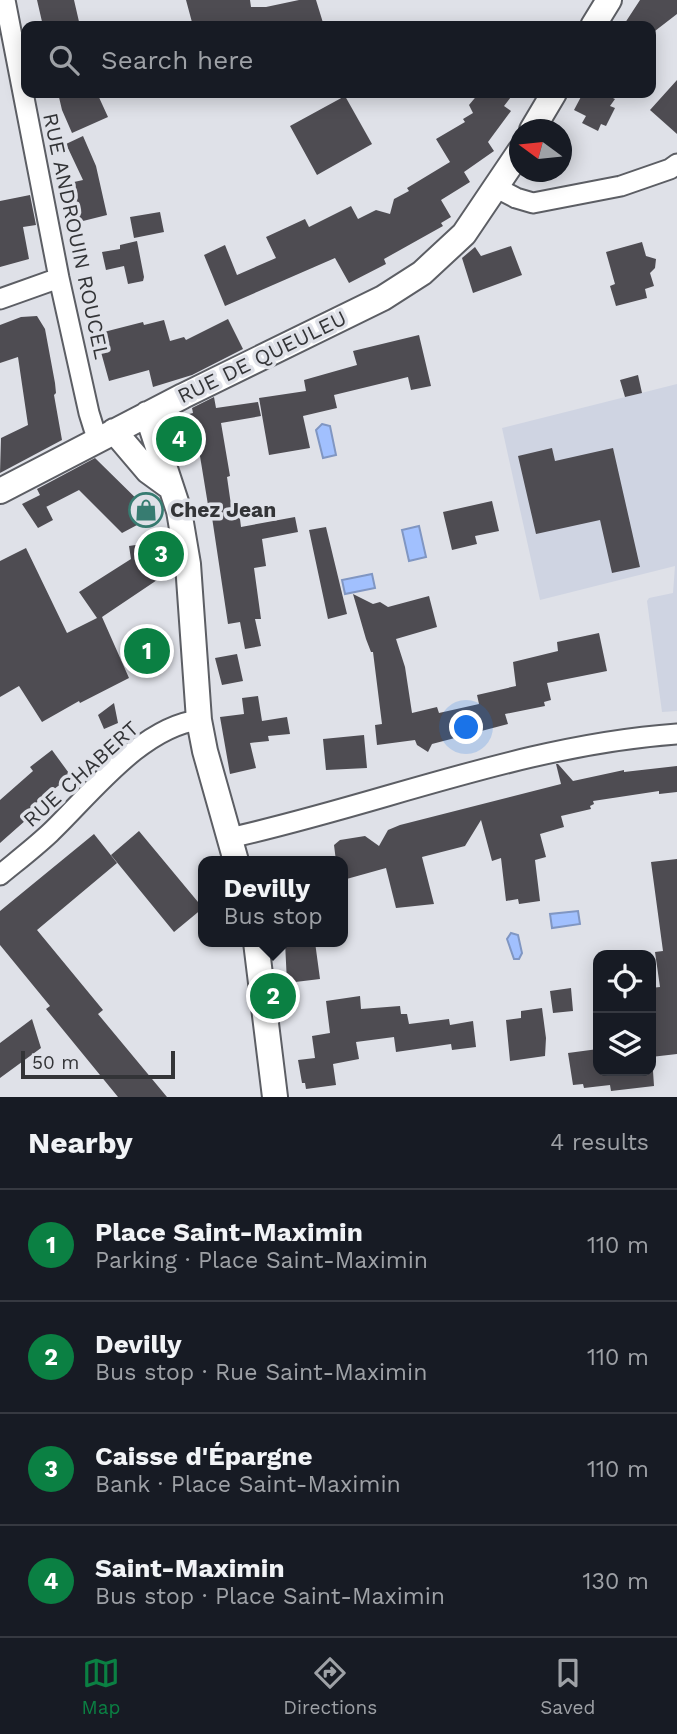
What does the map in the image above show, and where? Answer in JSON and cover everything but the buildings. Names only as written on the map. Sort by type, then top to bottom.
[{"type":"street","name":"RUE ANDROUIN ROUCEL","points":[[5,0],[21,82]]},
{"type":"street","points":[[596,21],[609,0]]},
{"type":"street","name":"RUE ANDROUIN ROUCEL","points":[[24,98],[59,278],[89,413],[94,429],[108,434]]},
{"type":"street","points":[[539,119],[551,98]]},
{"type":"street","points":[[497,188],[533,203],[621,186],[677,164]]},
{"type":"street","name":"RUE DE QUEULEU","points":[[0,491],[147,414],[383,298],[422,273],[464,234],[509,169]]},
{"type":"street","points":[[0,299],[59,278]]},
{"type":"street","points":[[147,414],[179,510],[188,564],[199,720],[233,850],[495,765],[573,747],[677,734]]},
{"type":"street","points":[[108,434],[170,488]]},
{"type":"street","name":"RUE CHABERT","points":[[0,875],[48,835],[145,743],[165,730],[199,720]]},
{"type":"street","points":[[257,947],[275,1097]]},
{"type":"shaded area","points":[[677,384],[677,711],[662,712],[647,601],[649,598],[673,593],[675,566],[540,600],[502,428]]},
{"type":"water","points":[[322,424],[330,426],[336,455],[323,458],[316,430]]},
{"type":"water","points":[[419,526],[426,557],[409,561],[402,530]]},
{"type":"water","points":[[372,574],[375,588],[345,594],[342,580]]},
{"type":"water","points":[[578,911],[580,924],[552,928],[550,914]]},
{"type":"water","points":[[511,933],[518,935],[522,953],[519,959],[514,959],[507,939]]},
{"type":"place","name":"Saint-Maximin","points":[[179,439]]},
{"type":"place","name":"Chez Jean","points":[[146,510]]},
{"type":"place","name":"Caisse d'Épargne","points":[[161,554]]},
{"type":"place","name":"Place Saint-Maximin","points":[[147,651]]},
{"type":"place","name":"Devilly","points":[[273,996]]}]
